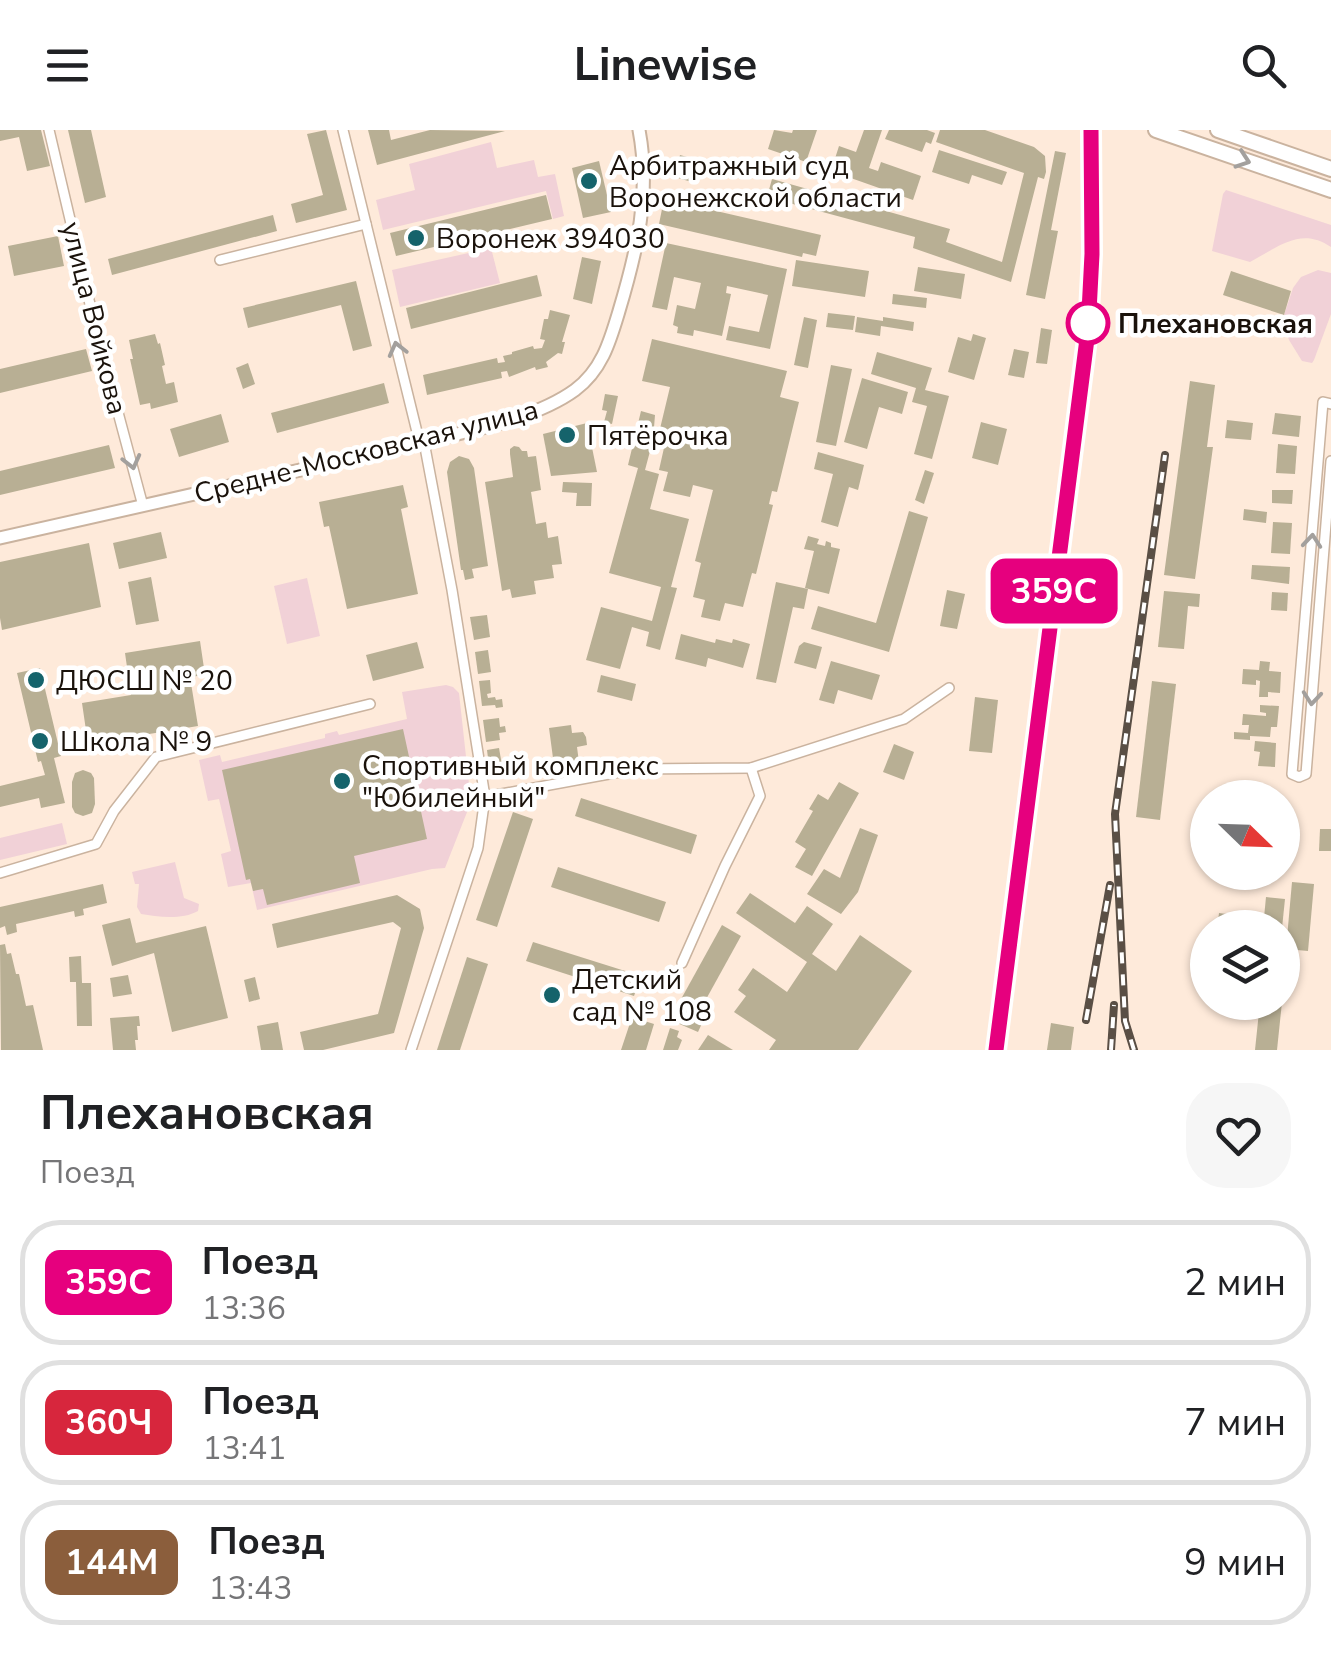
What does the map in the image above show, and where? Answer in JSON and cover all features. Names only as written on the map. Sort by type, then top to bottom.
[{"type":"main road","points":[[1156,130],[1331,190]]},
{"type":"main road","points":[[1218,130],[1331,169]]},
{"type":"street","name":"улица Войкова","points":[[49,130],[143,506]]},
{"type":"street","points":[[343,130],[417,432],[424,442],[485,797],[478,848],[411,1050]]},
{"type":"street","name":"Средне-Московская улица","points":[[0,538],[424,442],[557,402],[595,372],[611,340],[633,268],[645,182],[639,130]]},
{"type":"street","points":[[220,260],[366,224]]},
{"type":"street","points":[[1327,403],[1292,774],[1299,778],[1306,774],[1331,461]]},
{"type":"street","points":[[485,797],[636,769],[751,768],[904,719],[949,688]]},
{"type":"street","points":[[0,873],[96,844],[114,811],[156,757],[370,704]]},
{"type":"street","points":[[682,963],[760,796],[751,768]]},
{"type":"shaded area","points":[[491,142],[497,168],[534,160],[538,177],[555,174],[564,216],[553,219],[546,191],[383,230],[376,200],[415,190],[409,164]]},
{"type":"shaded area","points":[[1226,190],[1331,225],[1331,247],[1310,238],[1300,239],[1250,262],[1212,251]]},
{"type":"shaded area","points":[[491,248],[500,283],[400,307],[392,270]]},
{"type":"shaded area","points":[[1318,270],[1331,273],[1331,314],[1312,363],[1302,361],[1282,321],[1293,288],[1301,277]]},
{"type":"shaded area","points":[[307,578],[320,636],[287,644],[274,586]]},
{"type":"shaded area","name":"Спортивный комплекс \"Юбилейный\"","points":[[446,685],[459,693],[471,802],[445,868],[257,910],[251,883],[228,887],[221,854],[231,851],[219,799],[208,801],[199,760],[220,755],[222,762],[325,738],[325,734],[337,731],[339,735],[407,719],[402,692]]},
{"type":"shaded area","points":[[62,823],[67,844],[0,860],[0,838]]},
{"type":"shaded area","points":[[175,862],[184,898],[199,904],[198,911],[177,917],[141,914],[137,907],[139,884],[135,884],[132,872]]},
{"type":"building","points":[[0,130],[41,130],[50,166],[27,171],[19,137],[0,141]]},
{"type":"building","points":[[68,130],[91,130],[106,197],[85,203]]},
{"type":"building","points":[[326,130],[347,210],[296,223],[291,204],[323,195],[307,134]]},
{"type":"building","points":[[368,130],[389,130],[391,140],[430,130],[505,131],[377,165]]},
{"type":"building","points":[[774,130],[817,130],[806,162],[768,149]]},
{"type":"building","points":[[864,130],[882,130],[869,168],[878,171],[881,162],[921,176],[913,200],[831,171],[839,146],[856,152]]},
{"type":"building","points":[[889,130],[935,133],[922,152],[885,139]]},
{"type":"building","points":[[940,130],[985,130],[1034,147],[1045,156],[1046,172],[1044,179],[1038,177],[1011,282],[913,248],[915,237],[767,197],[772,179],[950,229],[946,242],[1002,262],[1024,173],[936,142]]},
{"type":"building","points":[[939,150],[1007,172],[1002,185],[972,175],[969,184],[932,172]]},
{"type":"building","points":[[1055,151],[1066,153],[1051,230],[1058,231],[1045,299],[1026,295]]},
{"type":"building","points":[[680,155],[726,168],[723,178],[695,170],[692,182],[674,177]]},
{"type":"building","name":"Арбитражный суд Воронежской области","points":[[599,161],[611,212],[583,218],[572,168]]},
{"type":"building","points":[[546,195],[552,219],[396,256],[390,233]]},
{"type":"building","points":[[664,199],[821,235],[816,256],[803,253],[802,257],[659,224]]},
{"type":"building","points":[[273,215],[277,231],[112,275],[108,259]]},
{"type":"building","points":[[58,236],[64,266],[14,276],[8,246]]},
{"type":"building","points":[[666,243],[787,269],[770,349],[726,340],[729,326],[759,332],[768,295],[727,286],[726,293],[731,294],[722,336],[694,330],[693,336],[677,333],[678,327],[673,325],[677,305],[695,309],[701,283],[674,277],[667,310],[652,307]]},
{"type":"building","points":[[582,257],[601,261],[592,304],[573,299]]},
{"type":"building","points":[[796,260],[869,271],[865,297],[792,286]]},
{"type":"building","points":[[918,267],[965,274],[961,299],[914,291]]},
{"type":"building","points":[[1231,271],[1291,291],[1284,315],[1223,295]]},
{"type":"building","points":[[537,275],[542,296],[411,329],[406,308]]},
{"type":"building","points":[[356,281],[372,346],[353,351],[341,305],[248,328],[243,308]]},
{"type":"building","points":[[893,294],[927,298],[926,308],[892,304]]},
{"type":"building","points":[[550,310],[570,315],[562,354],[546,362],[548,367],[535,367],[509,377],[507,371],[501,372],[502,378],[427,395],[423,375],[497,358],[498,363],[505,362],[503,356],[512,352],[533,346],[542,348],[544,319],[548,319]]},
{"type":"building","points":[[828,313],[855,316],[853,330],[826,327]]},
{"type":"building","points":[[804,317],[817,320],[808,368],[794,365]]},
{"type":"building","points":[[857,317],[914,322],[913,331],[881,326],[880,336],[855,332]]},
{"type":"building","points":[[1041,328],[1052,330],[1047,364],[1036,363]]},
{"type":"building","points":[[155,334],[165,365],[162,366],[166,384],[174,382],[178,402],[151,409],[150,403],[140,405],[129,340]]},
{"type":"building","points":[[973,334],[986,338],[974,380],[948,372],[958,337],[971,341]]},
{"type":"building","points":[[652,339],[787,371],[780,397],[799,402],[777,492],[772,491],[769,504],[773,505],[756,574],[752,573],[743,607],[725,603],[720,621],[701,617],[705,600],[693,597],[701,563],[695,561],[713,490],[693,485],[690,497],[663,491],[668,472],[659,470],[666,439],[658,437],[670,387],[642,381]]},
{"type":"building","points":[[86,349],[92,371],[0,393],[0,369]]},
{"type":"building","points":[[1014,349],[1029,352],[1024,378],[1008,375]]},
{"type":"building","points":[[877,352],[932,368],[925,390],[949,396],[932,459],[914,454],[927,406],[912,402],[916,388],[871,374]]},
{"type":"building","points":[[248,363],[255,384],[243,389],[236,368]]},
{"type":"building","points":[[831,365],[852,369],[836,446],[816,442]]},
{"type":"building","points":[[862,378],[908,392],[902,414],[879,407],[867,449],[844,442]]},
{"type":"building","points":[[1190,381],[1215,385],[1207,447],[1213,447],[1195,579],[1164,575]]},
{"type":"building","points":[[384,383],[389,403],[277,433],[271,413]]},
{"type":"building","points":[[605,394],[618,396],[612,424],[604,422]]},
{"type":"building","points":[[641,411],[655,415],[645,470],[659,474],[650,509],[689,519],[671,587],[677,588],[660,650],[646,646],[649,632],[632,627],[620,669],[586,660],[601,607],[652,621],[661,587],[609,573],[638,468],[628,465]]},
{"type":"building","points":[[1275,413],[1301,416],[1299,437],[1272,434]]},
{"type":"building","points":[[221,414],[229,442],[179,457],[170,429]]},
{"type":"building","points":[[1227,420],[1253,423],[1251,440],[1225,438]]},
{"type":"building","points":[[981,422],[1007,429],[998,465],[972,458]]},
{"type":"building","points":[[587,423],[597,472],[551,476],[543,434]]},
{"type":"building","points":[[1278,444],[1297,446],[1295,474],[1276,473]]},
{"type":"building","points":[[109,445],[115,468],[0,495],[0,471]]},
{"type":"building","points":[[514,446],[527,451],[528,457],[536,456],[541,490],[531,492],[536,524],[546,522],[548,538],[558,536],[562,564],[552,565],[554,578],[534,581],[536,594],[512,598],[510,589],[502,591],[485,482],[513,477],[510,449]]},
{"type":"building","points":[[818,452],[864,465],[858,490],[849,487],[838,527],[821,522],[833,474],[814,469]]},
{"type":"building","points":[[459,456],[469,459],[474,468],[488,566],[472,569],[474,578],[465,580],[447,472],[450,462]]},
{"type":"building","points":[[925,470],[934,473],[924,504],[915,500]]},
{"type":"building","points":[[563,482],[592,483],[591,506],[576,506],[577,493],[562,492]]},
{"type":"building","points":[[403,485],[408,507],[401,509],[418,594],[347,609],[329,526],[324,527],[319,502]]},
{"type":"building","points":[[1272,490],[1293,490],[1292,504],[1272,503]]},
{"type":"building","points":[[1244,509],[1267,512],[1266,523],[1243,520]]},
{"type":"building","points":[[909,511],[928,517],[889,652],[811,629],[818,606],[876,623]]},
{"type":"building","points":[[1273,522],[1292,523],[1290,554],[1271,553]]},
{"type":"building","points":[[161,532],[167,558],[119,569],[113,543]]},
{"type":"building","points":[[808,536],[819,539],[817,544],[825,546],[826,541],[840,549],[829,594],[805,588],[814,551],[804,549]]},
{"type":"building","points":[[89,543],[101,607],[2,630],[0,562]]},
{"type":"building","points":[[1252,565],[1290,567],[1289,584],[1251,579]]},
{"type":"building","points":[[151,577],[159,621],[136,625],[128,582]]},
{"type":"building","points":[[776,582],[808,589],[804,609],[793,607],[776,683],[756,679]]},
{"type":"building","points":[[947,590],[965,594],[957,629],[940,626]]},
{"type":"building","points":[[1164,591],[1200,594],[1199,607],[1188,606],[1184,649],[1158,647]]},
{"type":"building","points":[[1272,592],[1288,593],[1287,611],[1271,610]]},
{"type":"building","points":[[487,615],[490,637],[474,640],[470,617]]},
{"type":"building","points":[[681,634],[715,643],[716,639],[732,643],[733,639],[750,644],[743,668],[708,658],[706,667],[675,659]]},
{"type":"building","points":[[200,641],[205,675],[190,677],[198,726],[88,744],[82,703],[131,695],[125,653]]},
{"type":"building","points":[[417,642],[424,668],[373,681],[366,655]]},
{"type":"building","points":[[804,642],[822,647],[816,669],[794,663]]},
{"type":"building","points":[[488,650],[491,672],[478,674],[475,652]]},
{"type":"building","points":[[831,661],[880,675],[872,700],[838,690],[834,704],[819,700]]},
{"type":"building","points":[[1260,661],[1270,662],[1269,671],[1281,672],[1280,693],[1268,692],[1268,697],[1259,697],[1260,681],[1256,680],[1256,685],[1242,684],[1243,669],[1259,670]]},
{"type":"building","points":[[40,668],[61,756],[54,758],[65,803],[41,808],[39,798],[0,807],[0,786],[45,775],[41,761],[38,762],[17,673]]},
{"type":"building","points":[[601,675],[636,684],[632,701],[597,692]]},
{"type":"building","points":[[490,680],[488,698],[502,699],[503,707],[482,706],[479,681]]},
{"type":"building","points":[[1152,681],[1176,684],[1160,820],[1136,817]]},
{"type":"building","points":[[975,697],[998,700],[992,753],[969,751]]},
{"type":"building","points":[[1260,705],[1279,706],[1277,727],[1271,727],[1270,737],[1234,739],[1234,732],[1248,733],[1249,725],[1242,725],[1243,714],[1266,716],[1260,712]]},
{"type":"building","points":[[499,718],[500,727],[505,726],[506,732],[499,733],[500,740],[486,742],[483,720]]},
{"type":"building","points":[[571,725],[572,733],[583,732],[586,737],[587,745],[577,747],[580,770],[555,773],[549,728]]},
{"type":"building","name":"Спортивный комплекс \"Юбилейный\"","points":[[403,729],[427,839],[354,856],[360,883],[267,905],[263,889],[253,891],[250,879],[246,880],[222,770]]},
{"type":"building","points":[[1255,741],[1276,743],[1275,767],[1258,766],[1260,752],[1254,751]]},
{"type":"building","points":[[894,744],[914,752],[904,780],[883,772]]},
{"type":"building","points":[[499,748],[503,771],[490,773],[487,750]]},
{"type":"building","points":[[83,770],[94,778],[95,804],[92,813],[83,816],[72,807],[72,782],[75,773]]},
{"type":"building","points":[[839,782],[859,793],[812,876],[795,867],[806,849],[795,842],[818,794],[828,800]]},
{"type":"building","points":[[581,798],[697,835],[691,854],[575,816]]},
{"type":"building","points":[[513,812],[533,819],[497,927],[476,920]]},
{"type":"building","points":[[860,828],[878,835],[858,892],[841,914],[807,894],[824,869],[840,878]]},
{"type":"building","points":[[1320,829],[1331,829],[1331,851],[1319,851]]},
{"type":"building","points":[[558,867],[666,902],[659,922],[551,887]]},
{"type":"building","points":[[1300,883],[1314,884],[1308,951],[1300,950],[1300,910],[1289,910],[1291,890],[1300,890]]},
{"type":"building","points":[[103,884],[107,903],[83,909],[84,915],[75,917],[74,911],[16,924],[17,932],[7,935],[5,926],[0,928],[0,907]]},
{"type":"building","points":[[750,893],[795,923],[807,906],[833,924],[812,954],[836,971],[860,935],[912,971],[858,1050],[769,1050],[776,1040],[734,1012],[746,996],[738,990],[753,968],[787,992],[807,962],[736,913]]},
{"type":"building","points":[[397,895],[420,909],[424,928],[394,1033],[323,1050],[304,1050],[300,1032],[378,1014],[401,928],[393,922],[277,948],[272,924]]},
{"type":"building","points":[[1266,897],[1285,899],[1284,910],[1265,910]]},
{"type":"building","points":[[130,918],[136,943],[206,926],[228,1018],[172,1032],[154,953],[112,966],[102,925]]},
{"type":"building","points":[[722,925],[741,936],[699,1012],[680,1001]]},
{"type":"building","points":[[533,942],[641,976],[634,996],[526,961]]},
{"type":"building","points":[[5,944],[19,974],[26,1006],[33,1005],[43,1050],[1,1050],[0,945]]},
{"type":"building","points":[[81,956],[82,983],[91,983],[92,1026],[77,1026],[76,982],[70,982],[69,957]]},
{"type":"building","points":[[467,957],[488,964],[460,1050],[437,1050]]},
{"type":"building","points":[[128,975],[132,994],[113,997],[110,978]]},
{"type":"building","points":[[255,977],[260,999],[249,1002],[244,980]]},
{"type":"building","points":[[673,1006],[704,1019],[698,1032],[668,1019]]},
{"type":"building","points":[[139,1016],[136,1050],[113,1050],[110,1018]]},
{"type":"building","points":[[632,1017],[654,1024],[646,1050],[621,1050]]},
{"type":"building","points":[[1258,1020],[1280,1020],[1277,1050],[1255,1050]]},
{"type":"building","points":[[278,1022],[283,1050],[261,1050],[257,1026]]},
{"type":"building","points":[[1051,1023],[1074,1027],[1071,1050],[1047,1050]]},
{"type":"building","points":[[670,1028],[679,1031],[677,1037],[682,1040],[678,1050],[663,1050]]},
{"type":"building","points":[[708,1035],[733,1050],[698,1050]]},
{"type":"railway","points":[[996,1050],[1087,331],[1092,254],[1091,130]]},
{"type":"railway","points":[[1134,1050],[1125,1021],[1115,814],[1165,455]]},
{"type":"railway","points":[[1086,1020],[1110,885]]},
{"type":"railway","points":[[1111,1050],[1114,1005]]},
{"type":"train","name":"359С","points":[[996,1050],[1088,331],[1091,130]]},
{"type":"place","name":"Арбитражный суд Воронежской области","points":[[589,181]]},
{"type":"place","name":"Воронеж 394030","points":[[416,238]]},
{"type":"place","name":"Плехановская","points":[[1088,323]]},
{"type":"place","name":"Пятёрочка","points":[[567,435]]},
{"type":"place","name":"ДЮСШ № 20","points":[[36,680]]},
{"type":"place","name":"Школа № 9","points":[[40,741]]},
{"type":"place","name":"Спортивный комплекс \"Юбилейный\"","points":[[342,781]]},
{"type":"place","name":"Детский сад № 108","points":[[552,995]]}]
